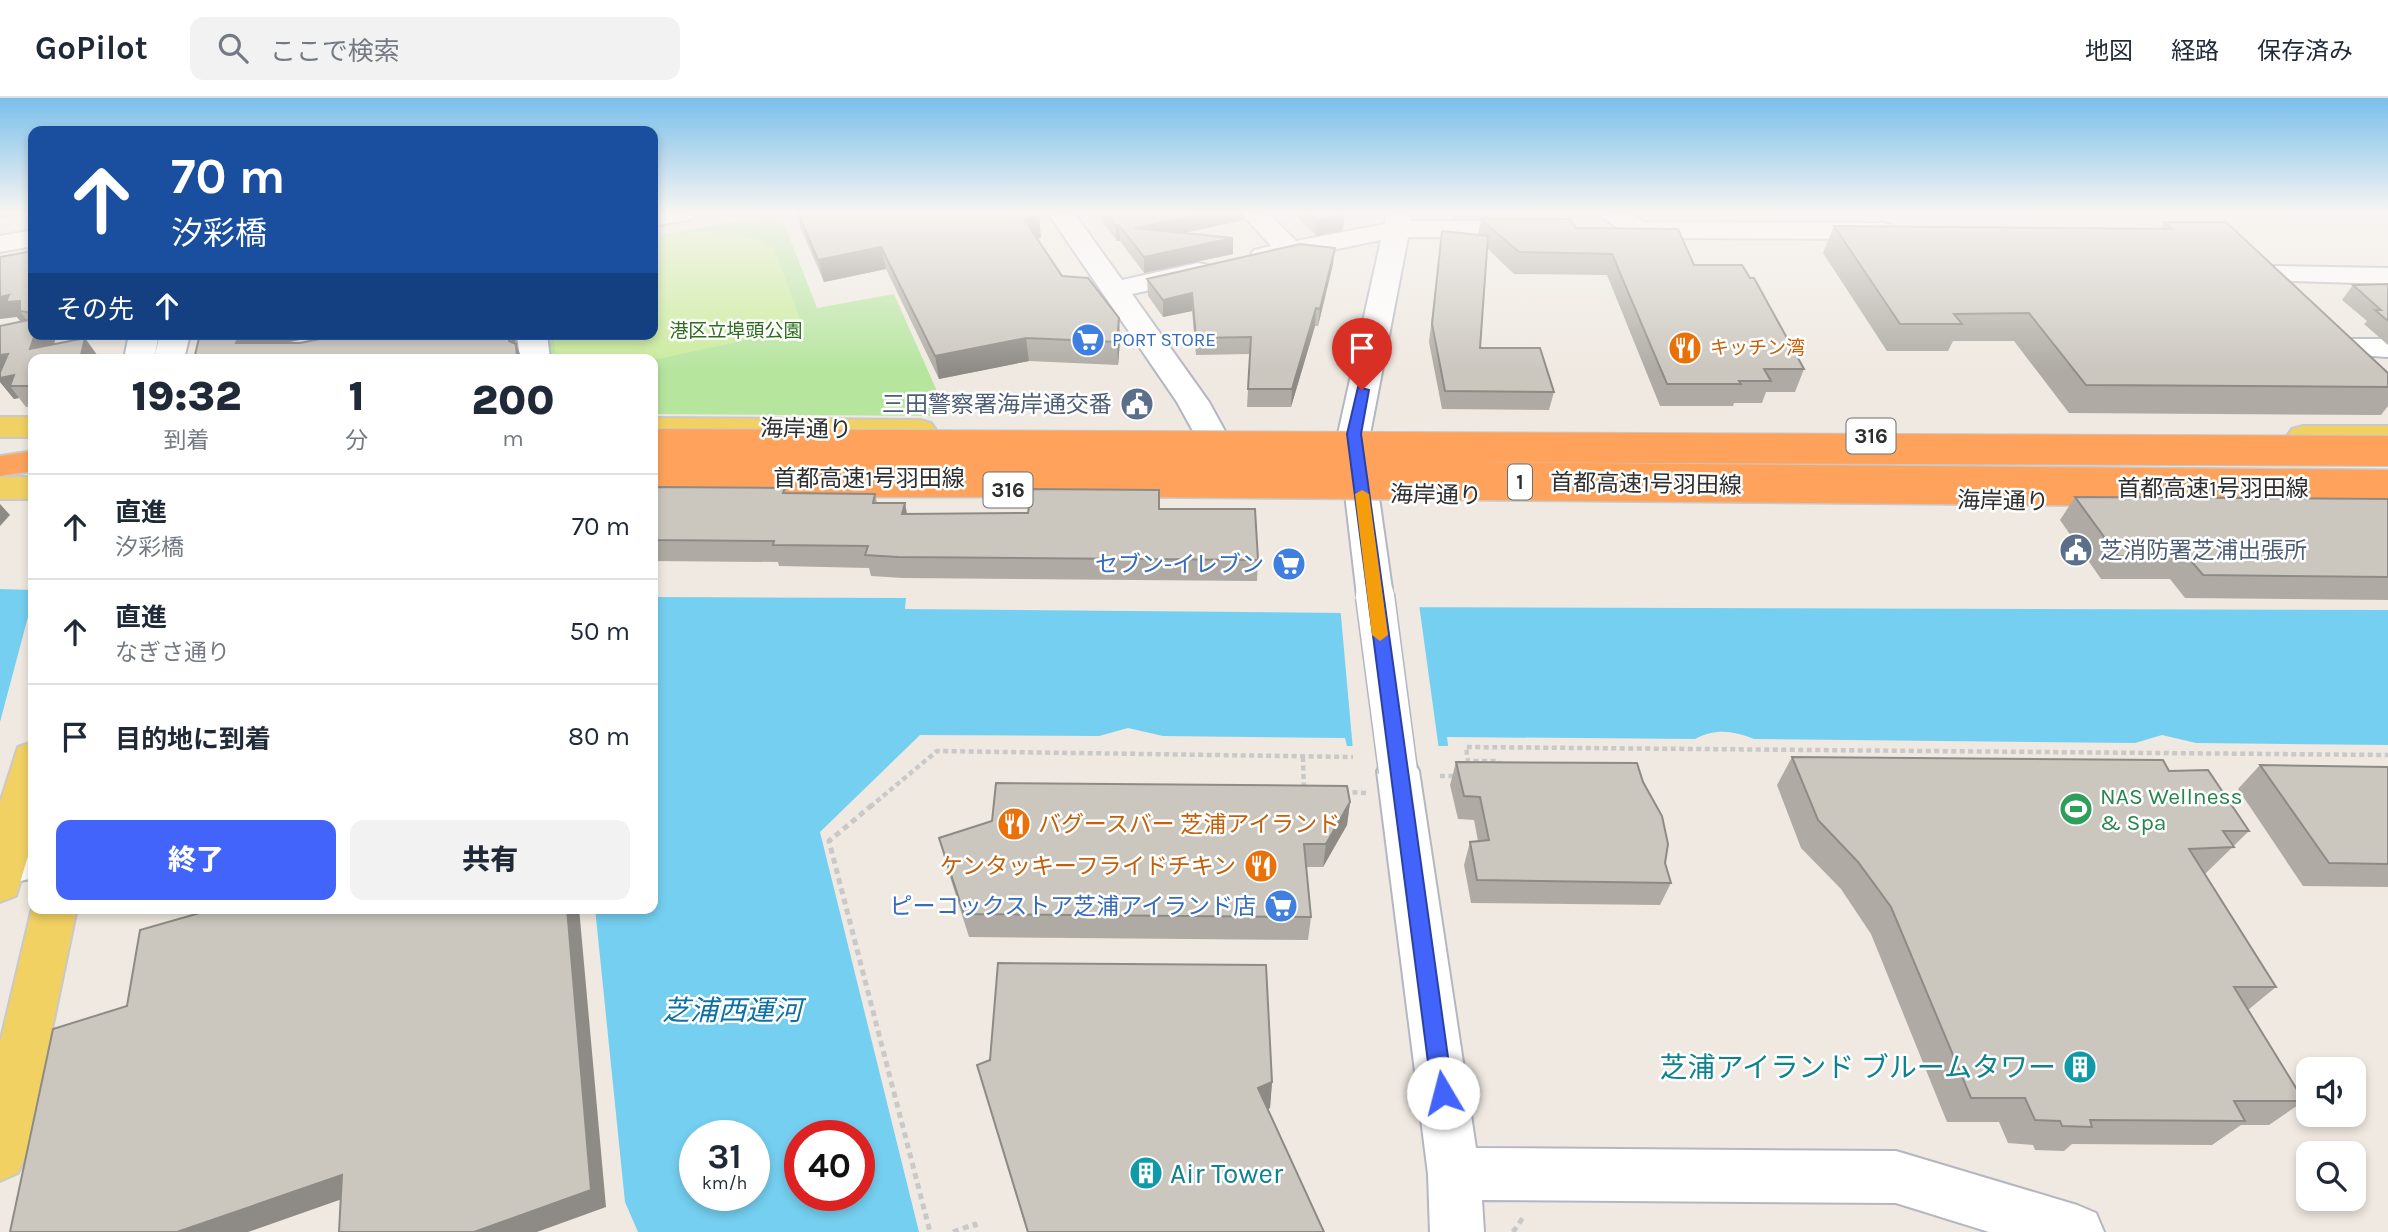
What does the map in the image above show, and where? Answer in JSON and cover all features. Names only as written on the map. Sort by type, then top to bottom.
[{"type":"highway","points":[[0,444],[26,430]]},
{"type":"highway","points":[[808,445],[1132,462],[1780,468],[1827,466],[1882,458],[1982,436]]},
{"type":"highway","name":"首都高速1号羽田線","points":[[658,443],[2388,451]]},
{"type":"highway","points":[[0,469],[28,462]]},
{"type":"highway","points":[[658,463],[888,466],[1068,490]]},
{"type":"highway","points":[[0,469],[28,472]]},
{"type":"highway","points":[[1795,499],[1910,478],[2006,469],[2388,470]]},
{"type":"highway","name":"首都高速1号羽田線","points":[[658,478],[1150,478],[2388,489]]},
{"type":"main road","name":"海岸通り","points":[[658,428],[1354,434],[2388,436]]},
{"type":"main road","points":[[0,488],[28,488]]},
{"type":"main road","name":"海岸通り","points":[[658,489],[1230,491],[2388,505]]},
{"type":"main road","points":[[9,870],[28,777]]},
{"type":"main road","points":[[0,1155],[53,914]]},
{"type":"street","points":[[1098,266],[1194,402],[1210,433],[1230,491]]},
{"type":"street","points":[[1115,290],[1220,266]]},
{"type":"street","points":[[1389,266],[1354,434],[1403,780],[1454,1174],[1457,1232]]},
{"type":"street","points":[[2263,266],[2302,302]]},
{"type":"street","points":[[2273,266],[2388,276]]},
{"type":"street","points":[[2342,339],[2384,361]]},
{"type":"street","points":[[1454,1174],[1468,1232]]},
{"type":"street","points":[[1454,1174],[1896,1177],[2077,1232]]},
{"type":"path","points":[[1503,776],[1499,761],[1468,761],[1466,747],[2388,755]]},
{"type":"path","points":[[930,1232],[830,841],[937,751],[1353,757]]},
{"type":"path","points":[[1303,757],[1304,792],[1318,792]]},
{"type":"path","points":[[1331,792],[1403,780],[1465,776]]},
{"type":"path","points":[[953,1232],[975,1224],[977,1232]]},
{"type":"green space","name":"港区立埠頭公園","points":[[658,266],[801,266],[817,308],[894,294],[948,416],[658,414],[658,354],[544,354],[542,340],[658,340]]},
{"type":"green space","points":[[658,266],[780,266],[803,328],[658,359],[658,354],[555,354],[554,340],[658,340]]},
{"type":"water","points":[[0,589],[28,590],[28,739],[0,738]]},
{"type":"water","name":"芝浦西運河","points":[[658,597],[906,598],[905,609],[1344,613],[1344,607],[2388,610],[2388,745],[2196,743],[2162,735],[2135,743],[1754,739],[1724,732],[1710,733],[1695,739],[1447,737],[1448,746],[1347,746],[1345,738],[1163,736],[1128,728],[1099,736],[920,735],[820,832],[919,1232],[638,1232],[625,1202],[596,914],[658,914]]},
{"type":"pier","points":[[1419,604],[1439,750],[1353,750],[1340,605]]},
{"type":"pier","points":[[28,617],[28,742],[0,741],[0,722]]},
{"type":"building","points":[[0,266],[28,266],[28,312],[20,311],[20,301],[6,302],[9,295],[0,297]]},
{"type":"building","points":[[890,266],[1055,266],[1062,276],[1088,278],[1119,318],[1117,342],[1026,338],[935,356]]},
{"type":"building","points":[[1204,266],[1331,266],[1320,309],[1316,308],[1292,389],[1248,389],[1251,337],[1196,338],[1192,293],[1163,300],[1147,279]]},
{"type":"building","points":[[1438,266],[1486,266],[1480,348],[1540,348],[1554,392],[1445,391],[1432,324]]},
{"type":"building","points":[[1617,266],[1743,266],[1750,278],[1754,278],[1804,369],[1764,369],[1771,381],[1739,381],[1741,384],[1667,384]]},
{"type":"building","points":[[1861,266],[2273,266],[2388,373],[2388,387],[2086,385],[2029,313],[1954,314],[1962,324],[1900,324]]},
{"type":"building","points":[[2388,284],[2388,321],[2375,310],[2381,310],[2353,285]]},
{"type":"building","points":[[28,320],[28,340],[33,340],[30,349],[85,340],[81,354],[28,354],[28,386],[10,386],[14,375],[0,378],[8,354],[0,355],[0,326]]},
{"type":"building","points":[[199,340],[300,343],[315,340],[509,340],[516,344],[517,354],[195,354]]},
{"type":"building","points":[[658,487],[785,488],[783,493],[875,494],[873,503],[905,503],[902,514],[1028,513],[1032,489],[1159,490],[1159,509],[1255,509],[1258,560],[898,557],[865,555],[868,546],[773,545],[774,541],[658,540]]},
{"type":"building","points":[[2075,497],[2388,499],[2388,577],[2203,575],[2187,556],[2118,556]]},
{"type":"building","points":[[1792,757],[2163,760],[2169,771],[2208,770],[2249,831],[2223,831],[2234,847],[2189,849],[2276,987],[2234,987],[2296,1088],[2296,1101],[2234,1101],[2245,1121],[2090,1120],[2092,1127],[2062,1126],[2060,1121],[2035,1120],[2025,1098],[1971,1098],[1891,907],[1858,862],[1818,820]]},
{"type":"building","points":[[1456,762],[1637,763],[1643,782],[1662,816],[1668,844],[1665,863],[1671,883],[1477,880],[1470,842],[1489,840],[1480,797],[1464,796]]},
{"type":"building","points":[[2260,765],[2388,767],[2388,864],[2329,863]]},
{"type":"building","points":[[996,783],[1347,786],[1350,802],[1326,844],[1304,844],[1311,917],[964,914],[939,838],[992,821]]},
{"type":"building","points":[[196,914],[568,914],[591,1190],[474,1232],[339,1232],[342,1175],[177,1232],[10,1232],[53,1029],[127,1006],[140,930]]},
{"type":"building","name":"Air Tower","points":[[998,963],[1266,965],[1272,1082],[1258,1088],[1324,1232],[1028,1232],[977,1065],[990,1060]]},
{"type":"slow traffic","points":[[1362,494],[1380,635]]},
{"type":"place","name":"PORT STORE","points":[[1088,340]]},
{"type":"place","name":"キッチン湾","points":[[1685,348]]},
{"type":"place","name":"三田警察署海岸通交番","points":[[1137,404]]},
{"type":"place","name":"芝消防署芝浦出張所","points":[[2076,550]]},
{"type":"place","name":"セブン-イレブン","points":[[1289,564]]},
{"type":"place","name":"NAS Wellness & Spa","points":[[2076,809]]},
{"type":"place","name":"バグースバー 芝浦アイランド","points":[[1014,824]]},
{"type":"place","name":"ケンタッキーフライドチキン","points":[[1261,866]]},
{"type":"place","name":"ピーコックストア芝浦アイランド店","points":[[1281,906]]},
{"type":"place","name":"芝浦アイランド ブルームタワー","points":[[2080,1067]]},
{"type":"place","name":"Air Tower","points":[[1146,1173]]},
{"type":"route","points":[[1362,390],[1354,434],[1443,1093]]}]
